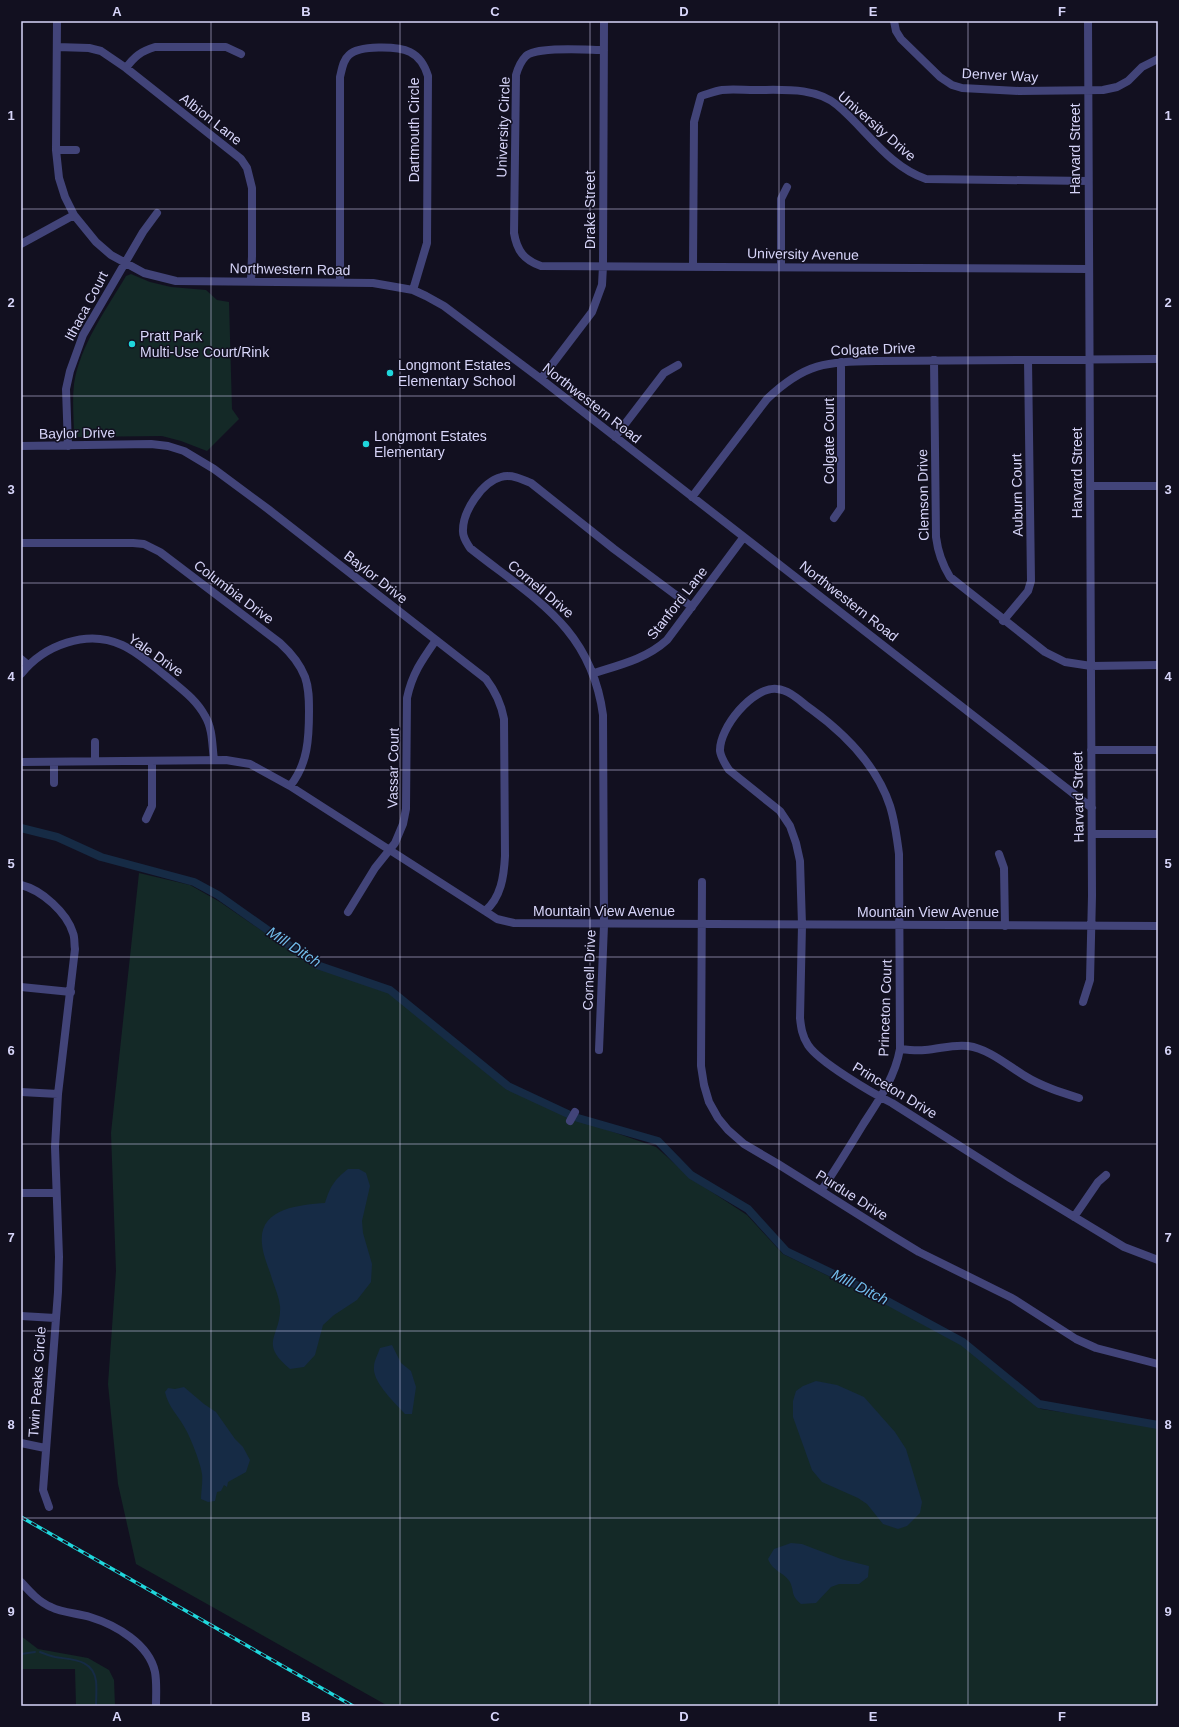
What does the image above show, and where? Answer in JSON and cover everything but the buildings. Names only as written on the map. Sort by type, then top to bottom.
[{"type":"street","name":"Northwestern Road","points":[[57,21],[56,150],[59,178],[65,197],[74,215],[96,242],[111,255],[144,273],[176,281],[340,282],[387,284],[413,290],[444,306],[541,379],[743,538],[1092,808]]},
{"type":"street","name":"Drake Street","points":[[541,379],[592,312],[602,285],[604,21]]},
{"type":"street","name":"Denver Way","points":[[894,21],[896,31],[901,39],[940,78],[952,85],[962,88],[1019,91],[1103,90],[1117,87],[1128,81],[1142,67],[1158,59]]},
{"type":"street","name":"Harvard Street","points":[[1082,1002],[1090,980],[1092,834],[1090,360],[1088,268],[1088,21]]},
{"type":"street","name":"Albion Lane","points":[[57,47],[89,48],[101,51],[126,68],[241,159],[247,168],[252,188],[252,256],[250,281]]},
{"type":"street","points":[[126,68],[134,58],[144,50],[155,47],[226,47],[241,54]]},
{"type":"street","name":"Dartmouth Circle","points":[[340,282],[340,77],[342,66],[348,56],[354,51],[363,48],[406,50],[418,58],[425,66],[428,76],[427,243],[413,290]]},
{"type":"street","name":"University Circle","points":[[521,254],[516,245],[514,233],[516,75],[520,64],[526,56],[540,50],[604,50]]},
{"type":"street","name":"University Drive","points":[[693,266],[694,122],[701,96],[721,90],[796,90],[809,92],[825,98],[837,105],[880,148],[904,169],[914,175],[926,179],[1088,181]]},
{"type":"street","points":[[56,150],[76,150]]},
{"type":"street","points":[[781,267],[782,199],[787,187]]},
{"type":"street","name":"Ithaca Court","points":[[68,446],[66,389],[70,371],[83,335],[124,263],[157,213]]},
{"type":"street","points":[[21,244],[74,215]]},
{"type":"street","name":"University Avenue","points":[[521,254],[530,262],[541,266],[1088,268]]},
{"type":"street","name":"Colgate Drive","points":[[692,497],[768,399],[782,386],[815,367],[842,362],[1158,359]]},
{"type":"street","name":"Clemson Drive","points":[[934,360],[937,549],[942,564],[950,578],[1003,621],[1051,656],[1066,662],[1091,666],[1158,665]]},
{"type":"street","name":"Auburn Court","points":[[1003,621],[1028,591],[1031,581],[1028,360]]},
{"type":"street","name":"Colgate Court","points":[[834,518],[841,508],[842,362]]},
{"type":"street","points":[[615,437],[664,373],[678,365]]},
{"type":"street","name":"Baylor Drive","points":[[21,446],[151,444],[168,446],[184,451],[214,469],[268,509],[486,679],[496,692],[502,707],[504,719],[504,864],[498,894],[485,911]]},
{"type":"street","name":"Cornell Drive","points":[[599,1050],[604,925],[603,715],[600,694],[594,673],[582,650],[567,628],[546,607],[470,548],[465,540],[463,532],[465,517],[471,504],[480,492],[494,480],[508,476],[520,478],[531,483],[614,549],[692,607]]},
{"type":"street","points":[[1090,486],[1158,486]]},
{"type":"street","name":"Stanford Lane","points":[[594,673],[643,658],[656,650],[667,640],[743,538]]},
{"type":"street","name":"Columbia Drive","points":[[21,542],[133,543],[152,547],[280,643],[294,657],[300,667],[305,678],[309,695],[308,744],[305,759],[296,779],[290,786]]},
{"type":"street","name":"Yale Drive","points":[[21,674],[28,665],[42,654],[62,644],[78,640],[94,639],[111,641],[123,646],[149,662],[198,705],[206,717],[211,730],[214,760]]},
{"type":"street","name":"Vassar Court","points":[[348,912],[375,868],[396,843],[403,824],[406,809],[407,698],[410,682],[416,668],[436,640]]},
{"type":"street","points":[[21,659],[28,665]]},
{"type":"street","name":"Princeton Drive","points":[[899,925],[899,854],[895,826],[890,805],[877,779],[860,754],[829,723],[786,692],[771,689],[760,692],[750,698],[737,712],[724,733],[720,751],[723,761],[729,770],[780,810],[790,826],[796,843],[800,861],[802,925],[800,1018],[802,1032],[807,1044],[814,1052],[838,1070],[1074,1217],[1124,1247],[1141,1255],[1158,1260]]},
{"type":"street","points":[[95,742],[95,761]]},
{"type":"street","points":[[1091,750],[1158,750]]},
{"type":"street","name":"Mountain View Avenue","points":[[21,762],[234,760],[250,764],[290,786],[497,919],[514,923],[604,925],[1158,926]]},
{"type":"street","points":[[146,819],[152,806],[152,761]]},
{"type":"street","points":[[54,762],[54,783]]},
{"type":"street","points":[[1092,834],[1158,834]]},
{"type":"street","points":[[999,854],[1004,868],[1005,926]]},
{"type":"street","name":"Purdue Drive","points":[[702,882],[703,925],[701,1066],[709,1102],[718,1118],[728,1130],[744,1144],[919,1252],[1012,1298],[1076,1339],[1096,1348],[1158,1364]]},
{"type":"street","name":"Twin Peaks Circle","points":[[21,885],[37,891],[49,900],[64,916],[73,933],[75,949],[58,1094],[55,1147],[59,1257],[50,1406],[45,1448],[43,1490],[49,1507]]},
{"type":"street","name":"Princeton Court","points":[[821,1191],[893,1076],[900,1049],[899,925]]},
{"type":"street","points":[[21,987],[71,992]]},
{"type":"street","points":[[900,1049],[925,1050],[954,1045],[968,1046],[983,1050],[1025,1076],[1047,1087],[1079,1098]]},
{"type":"street","points":[[21,1092],[58,1094]]},
{"type":"street","points":[[570,1121],[575,1112]]},
{"type":"street","points":[[1074,1217],[1098,1182],[1106,1175]]},
{"type":"street","points":[[21,1193],[56,1193]]},
{"type":"street","name":"Twin Peaks Circle","points":[[21,1316],[55,1318]]},
{"type":"street","name":"Twin Peaks Circle","points":[[21,1443],[45,1448]]},
{"type":"street","points":[[21,1582],[32,1594],[51,1607],[91,1617],[103,1622],[132,1639],[141,1647],[148,1656],[155,1672],[156,1706]]},
{"type":"green space","points":[[131,274],[150,282],[171,287],[206,290],[217,300],[229,302],[232,409],[239,419],[207,451],[181,441],[162,436],[74,437],[74,384],[82,355],[102,315],[126,276]]},
{"type":"green space","points":[[139,873],[190,885],[220,902],[315,967],[389,993],[504,1087],[562,1114],[656,1147],[692,1179],[747,1215],[783,1254],[918,1319],[968,1349],[1041,1409],[1158,1426],[1158,1706],[388,1706],[136,1564],[118,1484],[108,1384],[116,1271],[111,1133]]},
{"type":"green space","points":[[21,1636],[38,1649],[88,1658],[109,1670],[114,1680],[115,1706],[76,1706],[75,1669],[21,1669]]},
{"type":"water","points":[[348,1169],[359,1169],[366,1173],[370,1186],[362,1221],[363,1233],[372,1264],[371,1282],[357,1300],[334,1315],[323,1325],[315,1355],[304,1367],[290,1369],[280,1360],[273,1345],[273,1339],[280,1316],[280,1306],[264,1253],[262,1232],[266,1223],[273,1216],[282,1211],[293,1207],[325,1203],[333,1184]]},
{"type":"water","points":[[392,1345],[401,1363],[411,1371],[416,1387],[412,1414],[405,1414],[391,1399],[381,1386],[374,1373],[375,1362],[380,1348]]},
{"type":"water","points":[[816,1381],[837,1385],[864,1397],[895,1432],[906,1449],[922,1502],[920,1513],[907,1526],[898,1529],[883,1524],[867,1504],[858,1498],[822,1482],[812,1470],[793,1417],[793,1401],[796,1391],[803,1386]]},
{"type":"water","points":[[184,1387],[216,1412],[235,1439],[243,1447],[250,1460],[246,1472],[228,1482],[227,1487],[224,1485],[221,1491],[217,1492],[215,1501],[208,1502],[201,1499],[202,1477],[198,1458],[188,1434],[166,1397],[165,1392],[168,1388],[175,1389]]},
{"type":"water","points":[[791,1543],[802,1544],[841,1559],[869,1566],[868,1577],[859,1584],[839,1584],[831,1587],[816,1603],[801,1604],[794,1596],[788,1579],[773,1567],[768,1559],[774,1549]]},
{"type":"waterway","name":"Mill Ditch","points":[[21,828],[57,837],[101,857],[194,882],[218,895],[317,965],[390,990],[508,1086],[568,1114]]},
{"type":"waterway","name":"Mill Ditch","points":[[578,1118],[658,1141],[691,1175],[748,1209],[786,1251],[867,1290],[963,1342],[1039,1404],[1158,1425]]},
{"type":"waterway","points":[[21,1654],[35,1652]]},
{"type":"waterway","points":[[40,1652],[53,1657],[75,1660],[91,1668],[96,1681],[96,1706]]},
{"type":"railway","points":[[21,1517],[353,1706]]},
{"type":"place","name":"Pratt Park Multi-Use Court/Rink","points":[[132,344]]},
{"type":"place","name":"Longmont Estates Elementary School","points":[[390,373]]},
{"type":"place","name":"Longmont Estates Elementary","points":[[366,444]]}]
